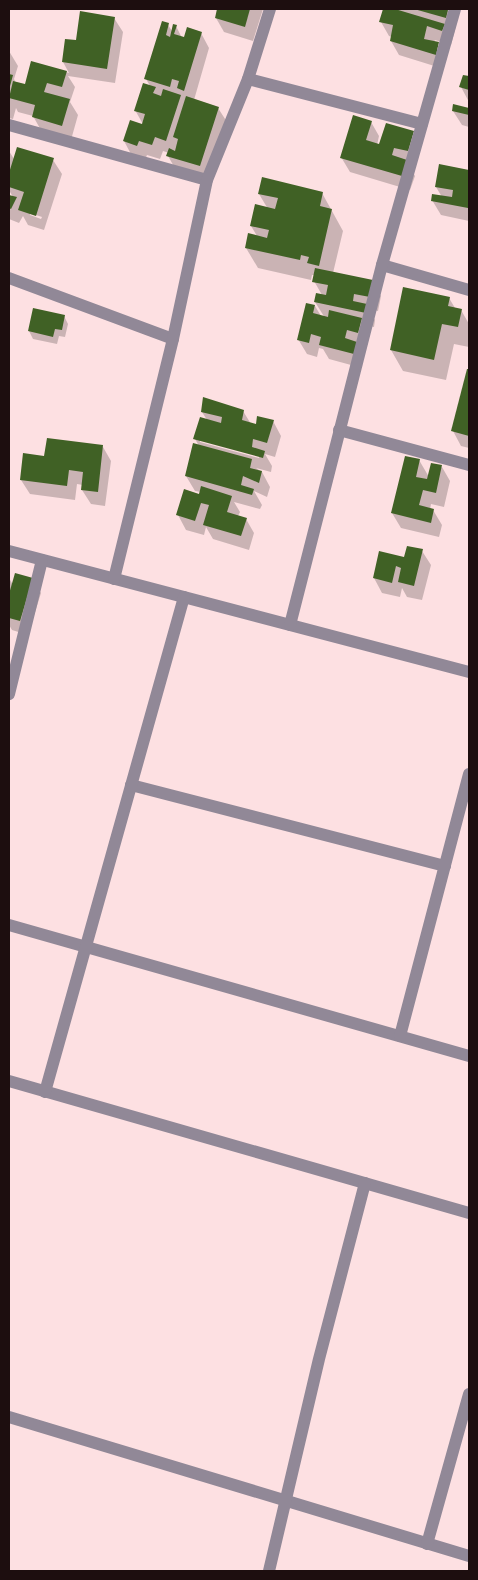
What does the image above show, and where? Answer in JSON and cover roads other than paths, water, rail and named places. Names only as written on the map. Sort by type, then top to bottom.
[{"type":"street","points":[[114,579],[173,339],[207,180],[248,79],[270,9]]},
{"type":"street","points":[[290,625],[382,265],[455,9]]},
{"type":"street","points":[[248,79],[422,124]]},
{"type":"street","points":[[9,125],[207,180]]},
{"type":"street","points":[[382,265],[469,290]]},
{"type":"street","points":[[9,278],[173,339]]},
{"type":"street","points":[[339,430],[469,465]]},
{"type":"street","points":[[9,551],[469,672]]},
{"type":"street","points":[[9,694],[42,560]]},
{"type":"street","points":[[46,1092],[184,597]]},
{"type":"street","points":[[400,1036],[469,774]]},
{"type":"street","points":[[132,785],[446,866]]},
{"type":"street","points":[[9,925],[469,1056]]},
{"type":"street","points":[[9,1081],[469,1213]]},
{"type":"street","points":[[269,1571],[319,1359],[365,1183]]},
{"type":"street","points":[[427,1544],[469,1394]]},
{"type":"street","points":[[9,1417],[286,1499],[469,1556]]}]
